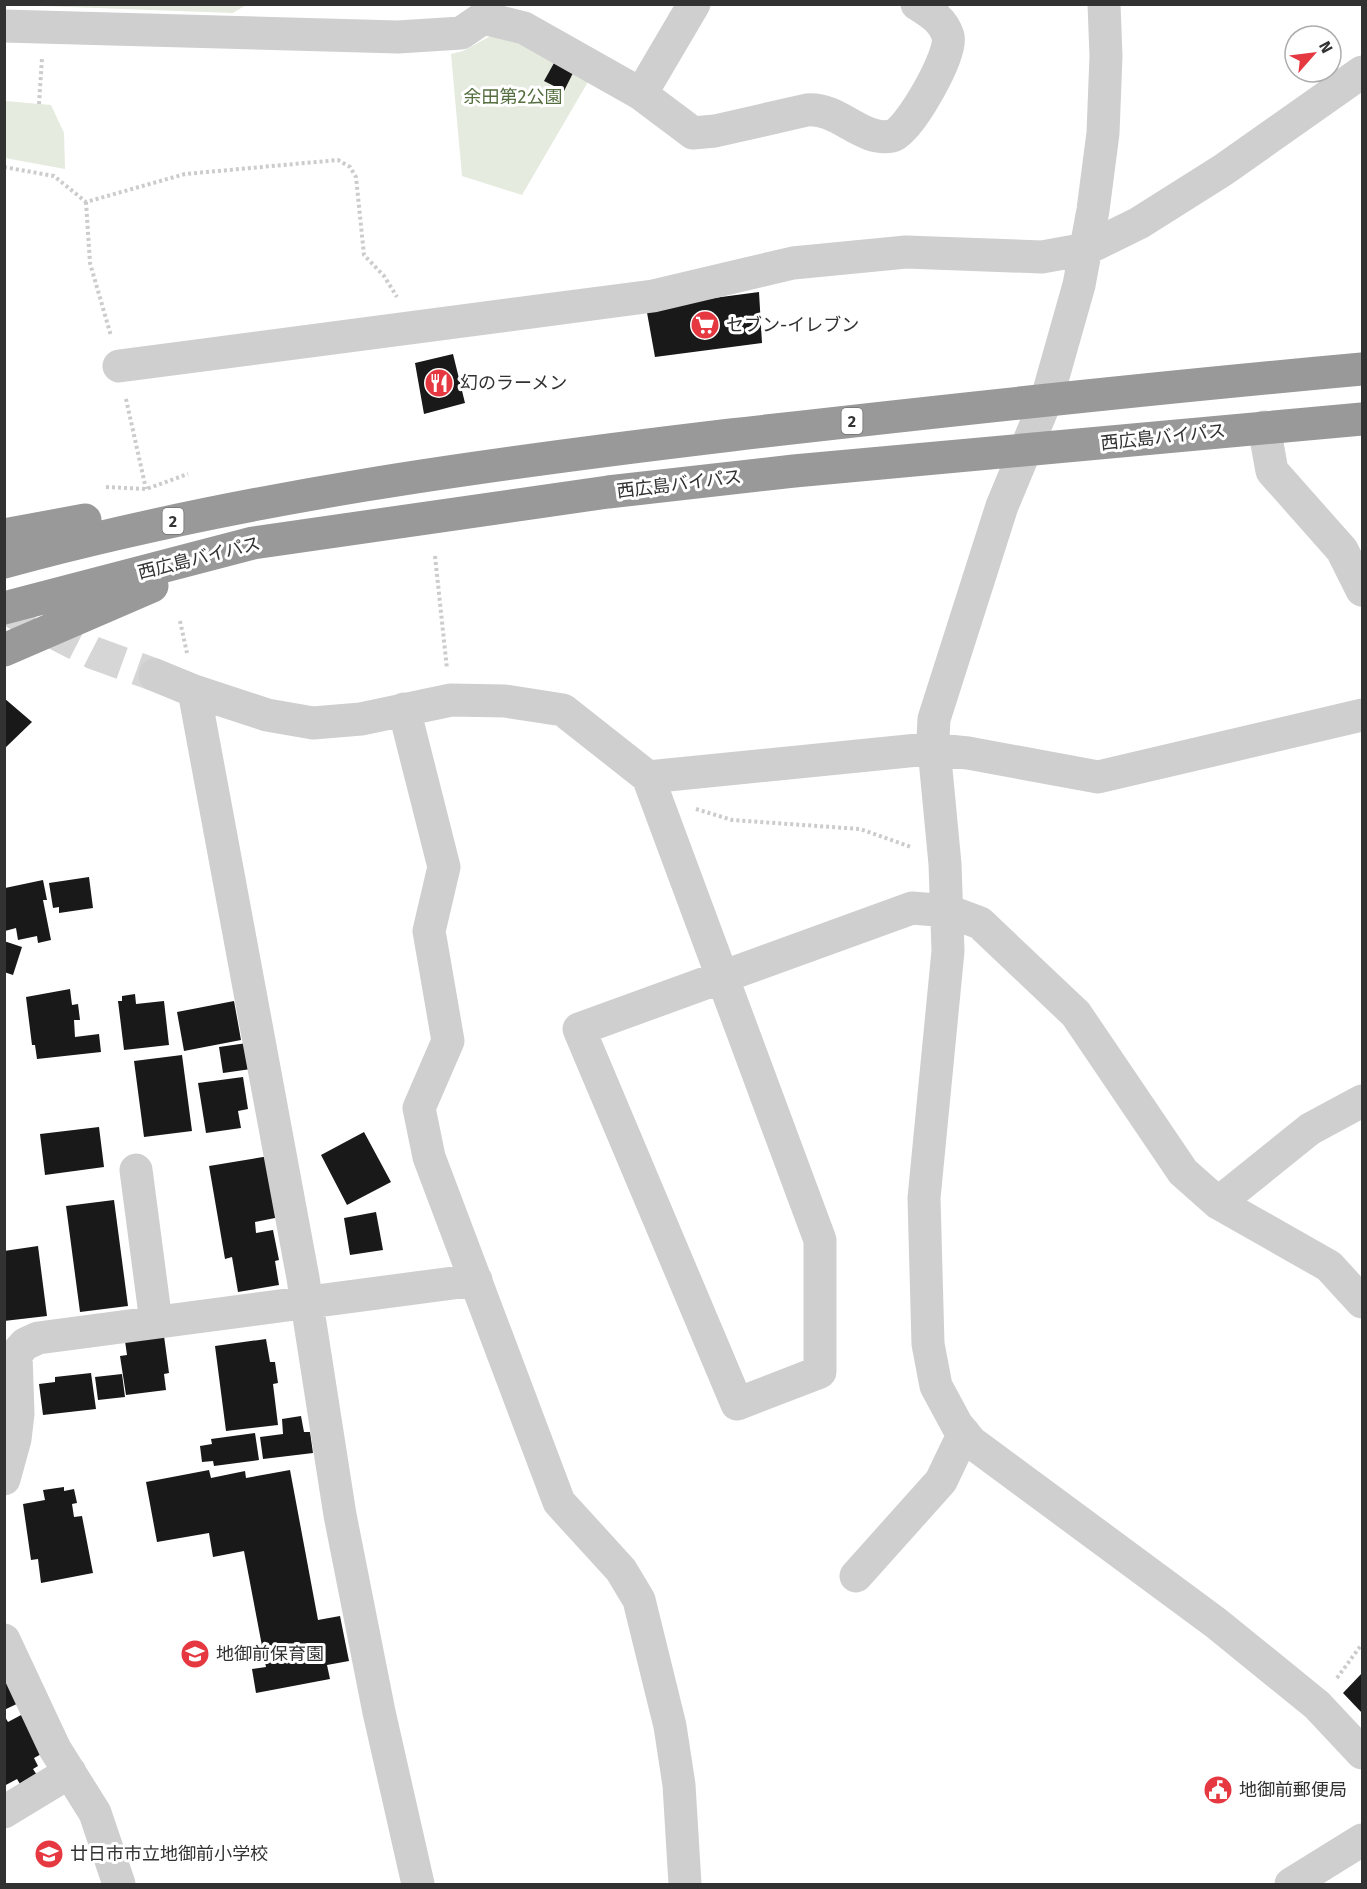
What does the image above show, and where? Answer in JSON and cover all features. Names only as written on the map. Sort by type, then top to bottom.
[{"type":"highway","name":"2","points":[[4,562],[150,526],[344,488],[602,450],[1047,398],[1362,369]]},
{"type":"highway","name":"西広島バイパス","points":[[4,608],[253,543],[608,492],[794,471],[1362,418]]},
{"type":"highway","points":[[4,535],[129,513],[344,488]]},
{"type":"highway","points":[[4,650],[253,543]]},
{"type":"street","points":[[641,94],[694,4]]},
{"type":"street","points":[[4,26],[398,37],[461,33],[487,11],[524,27],[641,94],[693,133],[715,131],[807,110],[822,109],[877,138],[895,136],[908,124],[947,55],[950,38],[938,17],[917,4]]},
{"type":"street","points":[[1104,4],[1106,57],[1103,133],[1086,249],[1064,344],[1047,398],[1002,506],[936,711],[933,729],[948,911],[944,1003],[924,1188],[930,1366],[945,1406],[964,1433],[987,1456],[1216,1623],[1317,1705],[1362,1753]]},
{"type":"street","points":[[119,366],[653,296],[793,263],[906,252],[1042,257],[1086,249],[1139,223],[1213,176],[1362,72]]},
{"type":"street","points":[[1264,428],[1272,471],[1342,550],[1362,590]]},
{"type":"street","points":[[156,675],[194,691],[267,715],[313,723],[338,723],[451,699],[505,701],[564,710],[648,777],[722,975],[820,1240],[820,1372],[737,1404],[579,1029],[722,975],[912,908],[948,911],[980,923],[1076,1014],[1183,1172],[1218,1203],[1329,1266],[1362,1302]]},
{"type":"street","points":[[194,691],[307,1302],[340,1515],[379,1712],[418,1884]]},
{"type":"street","points":[[404,709],[444,867],[429,931],[448,1041],[419,1108],[429,1157],[559,1503],[621,1570],[639,1600],[671,1738],[679,1785],[685,1884]]},
{"type":"street","points":[[648,777],[934,750],[968,753],[1098,777],[1362,715]]},
{"type":"street","points":[[1218,1203],[1310,1130],[1362,1101]]},
{"type":"street","points":[[136,1170],[156,1322]]},
{"type":"street","points":[[4,1479],[15,1439],[18,1414],[16,1354],[25,1344],[38,1338],[476,1280]]},
{"type":"street","points":[[856,1576],[941,1481],[964,1433]]},
{"type":"street","points":[[4,1640],[55,1749],[95,1813],[119,1884]]},
{"type":"street","points":[[4,1812],[70,1772]]},
{"type":"street","points":[[1291,1884],[1362,1840]]},
{"type":"path","points":[[39,104],[44,27]]},
{"type":"path","points":[[86,202],[185,174],[338,160],[350,166],[356,177],[364,255],[384,276],[415,326]]},
{"type":"path","points":[[4,167],[54,176],[86,202],[90,264],[119,366],[146,489]]},
{"type":"path","points":[[106,487],[146,489],[188,474]]},
{"type":"path","points":[[435,556],[451,699]]},
{"type":"path","points":[[694,809],[732,820],[860,829],[902,843],[945,864]]},
{"type":"path","points":[[1317,1705],[1362,1644]]},
{"type":"green space","points":[[246,4],[233,13],[15,5]]},
{"type":"green space","name":"余田第2公園","points":[[507,27],[592,75],[522,195],[462,176],[451,54],[463,51]]},
{"type":"green space","points":[[5,101],[51,105],[64,133],[65,169],[5,158]]},
{"type":"building","points":[[554,63],[573,73],[564,91],[544,81]]},
{"type":"building","name":"セブン-イレブン","points":[[759,292],[762,343],[655,357],[646,307]]},
{"type":"building","name":"幻のラーメン","points":[[453,354],[465,403],[424,414],[415,363]]},
{"type":"building","points":[[4,698],[32,722],[4,749]]},
{"type":"building","points":[[89,877],[93,908],[59,913],[59,907],[53,908],[49,883]]},
{"type":"building","points":[[43,880],[47,900],[43,900],[51,940],[38,943],[37,936],[18,940],[16,928],[5,931],[5,888]]},
{"type":"building","points":[[4,941],[22,947],[13,975],[4,972]]},
{"type":"building","points":[[70,989],[72,1005],[78,1004],[80,1020],[74,1020],[75,1037],[99,1034],[101,1052],[37,1059],[35,1045],[32,1045],[26,997]]},
{"type":"building","points":[[135,994],[136,1004],[164,1001],[169,1045],[124,1050],[118,1001],[122,1001],[122,996]]},
{"type":"building","points":[[234,1001],[241,1040],[184,1051],[177,1012]]},
{"type":"building","points":[[247,1043],[251,1069],[223,1073],[219,1047]]},
{"type":"building","points":[[182,1055],[192,1131],[144,1137],[134,1061]]},
{"type":"building","points":[[243,1077],[248,1109],[238,1111],[241,1128],[206,1133],[198,1083]]},
{"type":"building","points":[[99,1127],[104,1167],[45,1175],[40,1134]]},
{"type":"building","points":[[364,1132],[391,1182],[347,1205],[321,1155]]},
{"type":"building","points":[[269,1156],[280,1217],[255,1222],[256,1233],[273,1230],[279,1260],[275,1261],[279,1285],[238,1292],[232,1257],[225,1259],[209,1166]]},
{"type":"building","points":[[114,1200],[128,1306],[80,1312],[66,1206]]},
{"type":"building","points":[[376,1212],[383,1250],[350,1255],[344,1218]]},
{"type":"building","points":[[38,1246],[47,1316],[4,1321],[4,1251]]},
{"type":"building","points":[[164,1336],[169,1373],[164,1374],[166,1390],[126,1395],[120,1356],[127,1355],[125,1341]]},
{"type":"building","points":[[266,1339],[270,1362],[275,1362],[278,1383],[273,1384],[278,1425],[226,1431],[215,1346]]},
{"type":"building","points":[[91,1373],[96,1409],[43,1415],[39,1384],[55,1382],[55,1377]]},
{"type":"building","points":[[122,1374],[125,1397],[98,1400],[95,1377]]},
{"type":"building","points":[[301,1416],[304,1432],[310,1432],[313,1453],[263,1459],[260,1437],[283,1434],[282,1419]]},
{"type":"building","points":[[255,1433],[259,1460],[214,1466],[213,1461],[202,1462],[200,1446],[212,1444],[211,1439]]},
{"type":"building","points":[[209,1470],[211,1478],[245,1471],[246,1478],[290,1470],[318,1620],[340,1616],[349,1661],[327,1665],[330,1679],[256,1693],[252,1669],[266,1667],[244,1551],[213,1557],[209,1533],[157,1542],[146,1482]]},
{"type":"building","points":[[64,1487],[64,1491],[74,1489],[77,1503],[72,1504],[74,1517],[82,1516],[93,1573],[41,1583],[38,1559],[31,1560],[23,1504],[45,1500],[43,1490]]},
{"type":"building","points":[[4,1664],[23,1701],[4,1710]]},
{"type":"building","points":[[1362,1673],[1362,1713],[1343,1693]]},
{"type":"building","points":[[23,1714],[45,1752],[34,1758],[38,1766],[33,1769],[37,1775],[20,1784],[17,1779],[4,1786],[4,1715],[8,1722]]},
{"type":"tunnel","points":[[4,607],[94,653],[155,675]]},
{"type":"place","name":"セブン-イレブン","points":[[705,325]]},
{"type":"place","name":"幻のラーメン","points":[[439,383]]},
{"type":"place","name":"地御前保育園","points":[[195,1654]]},
{"type":"place","name":"地御前郵便局","points":[[1218,1790]]},
{"type":"place","name":"廿日市市立地御前小学校","points":[[49,1854]]}]
